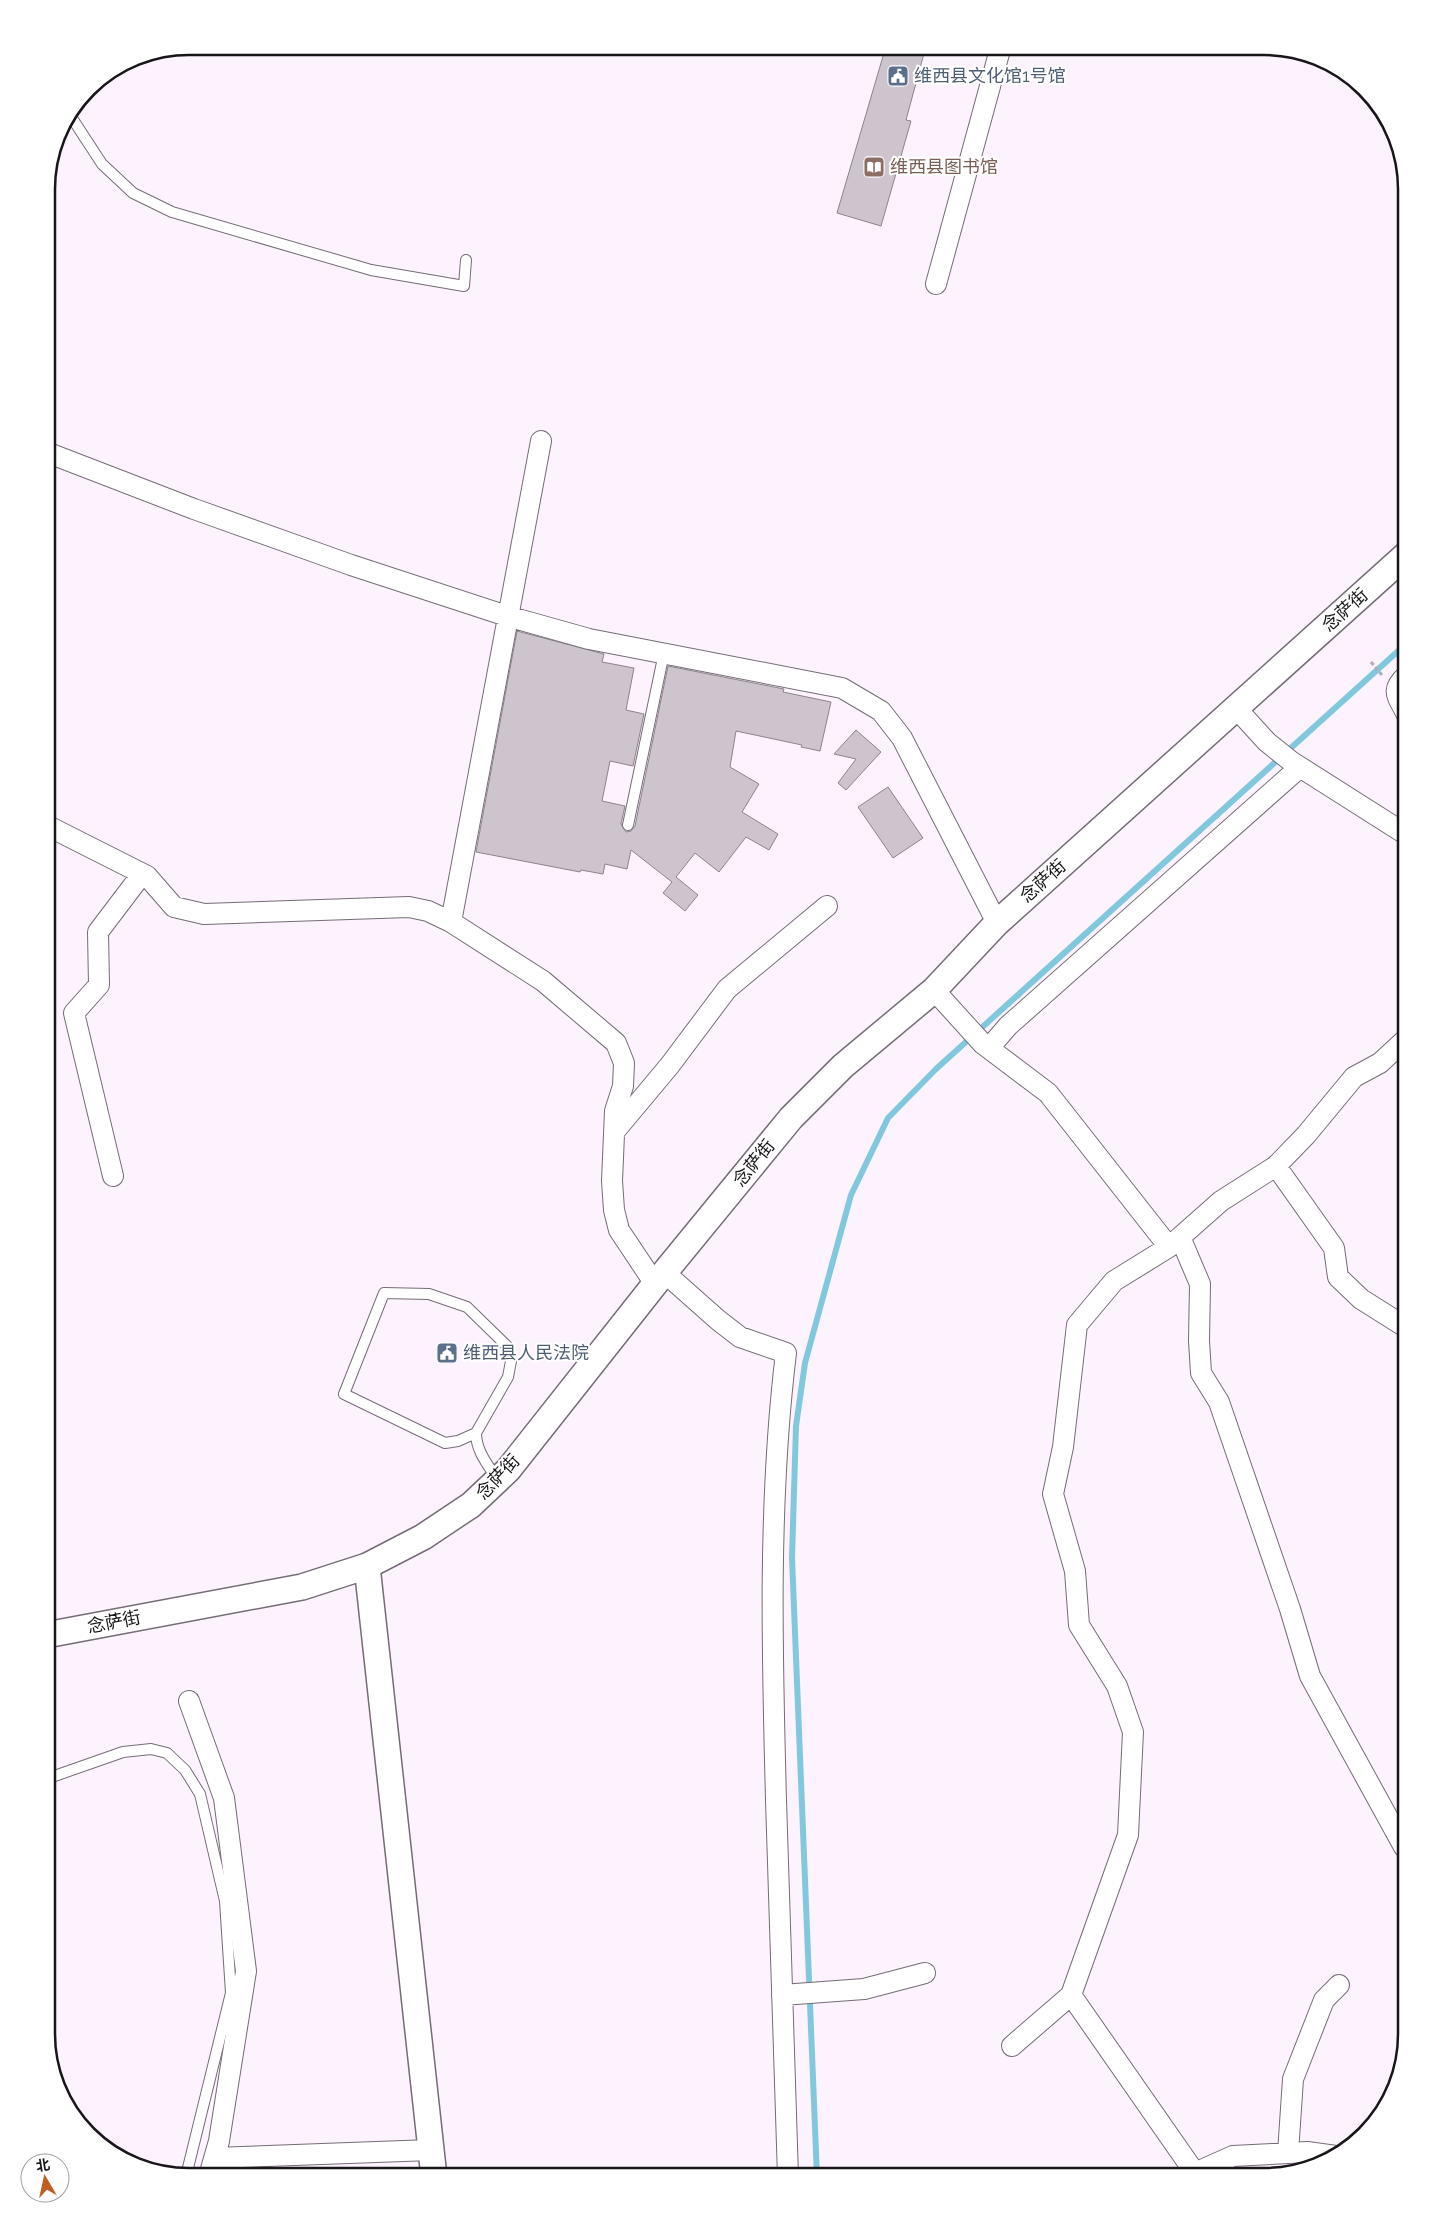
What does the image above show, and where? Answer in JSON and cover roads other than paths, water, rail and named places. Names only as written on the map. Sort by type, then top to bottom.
[{"type":"street","points":[[936,284],[999,55]]},
{"type":"street","points":[[451,922],[541,441]]},
{"type":"street","points":[[55,455],[332,559],[507,616],[589,639],[842,688],[882,711],[902,738],[997,923]]},
{"type":"street","name":"念萨街","points":[[55,1633],[302,1587],[367,1566],[423,1537],[463,1510],[508,1470],[791,1118],[843,1066],[934,990],[997,923],[1398,562]]},
{"type":"street","points":[[1398,683],[1395,688],[1398,695]]},
{"type":"street","points":[[1236,708],[1267,742],[1296,765],[1398,829]]},
{"type":"street","points":[[986,1046],[1296,765]]},
{"type":"street","points":[[55,830],[147,876],[174,907],[204,914],[409,907],[428,912],[451,922],[543,980],[616,1043],[624,1063],[623,1086],[615,1111],[612,1181],[614,1210],[619,1230],[660,1279],[740,1337],[786,1353],[778,1419],[773,1538],[774,1726],[788,2168]]},
{"type":"street","points":[[113,1176],[74,1013],[99,985],[98,932],[142,874]]},
{"type":"street","points":[[614,1132],[670,1065],[727,989],[827,906]]},
{"type":"street","points":[[934,990],[986,1046],[1048,1093],[1174,1242],[1200,1284],[1199,1341],[1201,1373],[1219,1402],[1284,1591],[1310,1676],[1398,1835]]},
{"type":"street","points":[[1012,2046],[1071,1995],[1128,1835],[1133,1732],[1117,1686],[1078,1625],[1075,1571],[1053,1494],[1062,1447],[1078,1325],[1114,1281],[1174,1242],[1221,1201],[1276,1166],[1306,1135],[1354,1077],[1380,1063],[1398,1046]]},
{"type":"street","points":[[1276,1166],[1334,1248],[1338,1277],[1361,1299],[1398,1322]]},
{"type":"street","points":[[367,1566],[433,2168]]},
{"type":"street","points":[[189,1701],[224,1798],[246,1971],[219,2141],[212,2167],[431,2150]]},
{"type":"street","points":[[782,1995],[864,1990],[925,1973]]},
{"type":"street","points":[[1288,2153],[1293,2079],[1324,2000],[1339,1985]]},
{"type":"street","points":[[1071,1995],[1189,2168]]},
{"type":"street","points":[[1208,2168],[1233,2156],[1306,2152],[1323,2154]]},
{"type":"lane","points":[[74,121],[102,164],[133,193],[172,212],[371,270],[464,286],[466,260]]},
{"type":"lane","points":[[628,825],[664,652]]},
{"type":"lane","points":[[476,1433],[458,1441],[445,1443],[344,1394],[384,1293],[429,1294],[467,1307],[507,1346],[511,1362],[508,1377],[476,1433],[476,1443],[481,1454],[498,1480]]},
{"type":"lane","points":[[55,1776],[123,1752],[151,1750],[167,1753],[185,1770],[200,1794],[225,1901],[231,1993],[188,2168]]},
{"type":"waterway","points":[[817,2168],[792,1558],[796,1426],[805,1363],[851,1195],[888,1118],[936,1069],[1398,651]]},
{"type":"place","name":"维西县文化馆1号馆","points":[[898,76]]},
{"type":"place","name":"维西县图书馆","points":[[874,167]]},
{"type":"place","name":"维西县人民法院","points":[[447,1353]]}]
